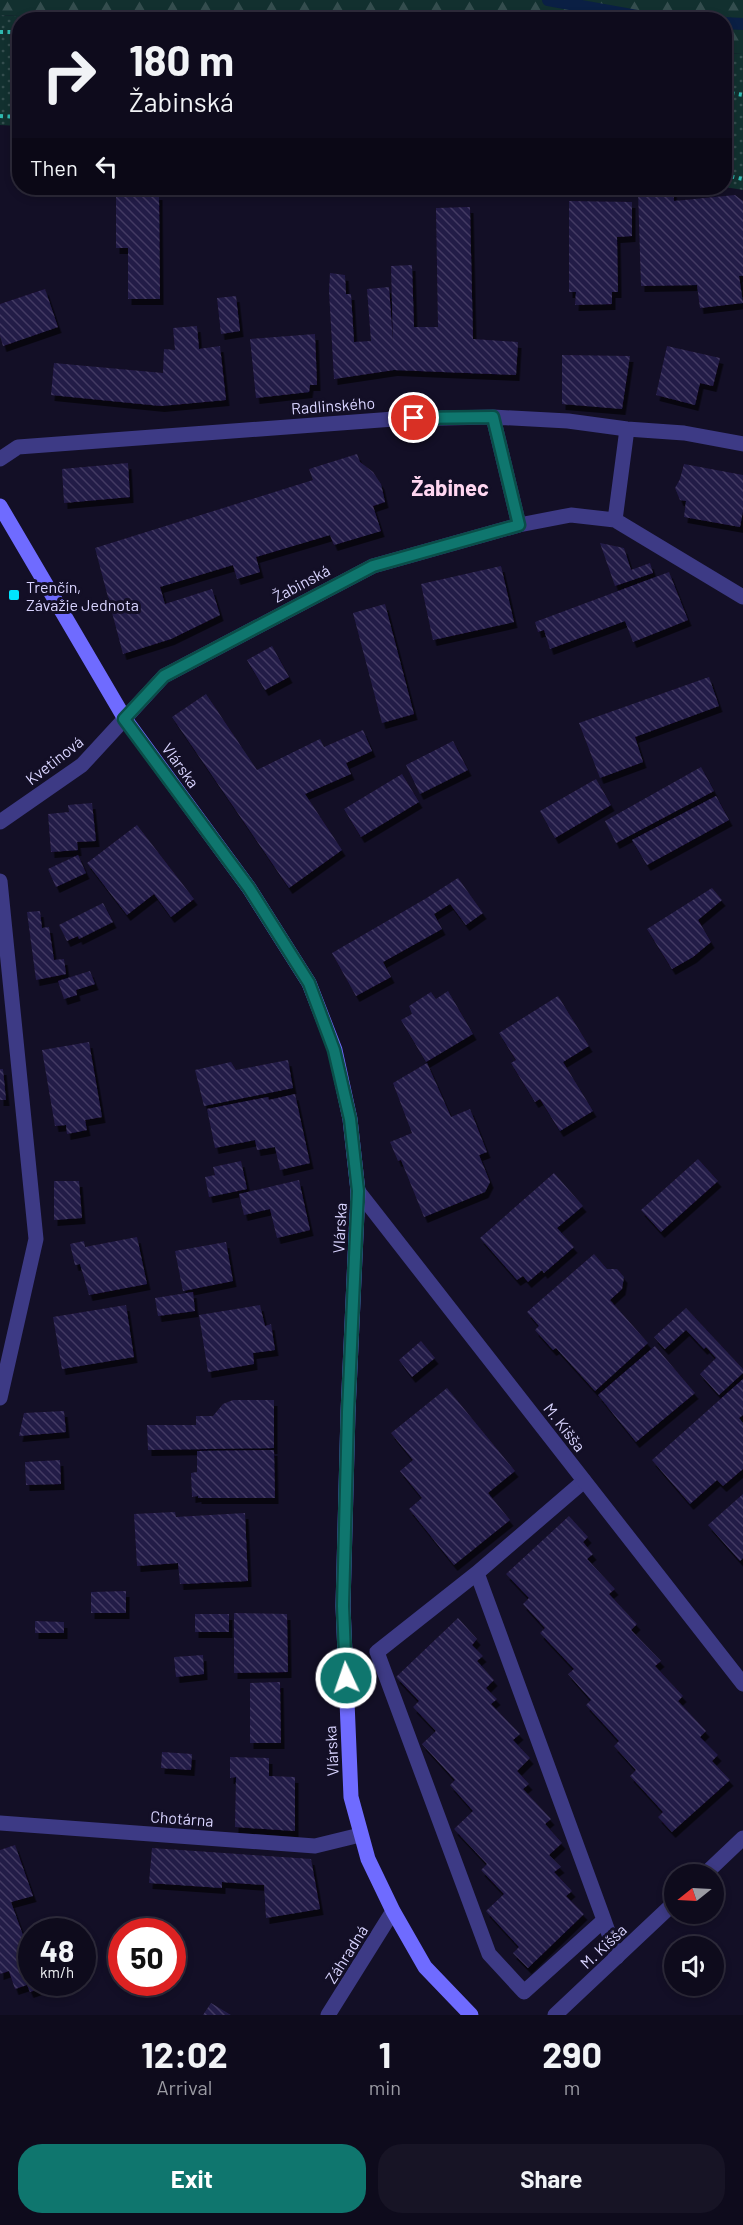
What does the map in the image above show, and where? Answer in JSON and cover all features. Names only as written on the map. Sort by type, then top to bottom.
[{"type":"main road","name":"Vlárska","points":[[0,506],[124,719],[249,888],[309,983],[334,1050],[350,1119],[358,1191],[348,1412],[343,1606],[351,1797],[368,1859],[393,1911],[425,1966],[471,2015]]},
{"type":"street","name":"Radlinského","points":[[0,459],[18,447],[394,419],[493,417],[684,433],[743,444]]},
{"type":"street","points":[[493,417],[519,525]]},
{"type":"street","points":[[615,520],[627,429]]},
{"type":"street","name":"Žabinská","points":[[124,719],[164,676],[373,566],[519,525],[571,515],[615,520],[743,597]]},
{"type":"street","name":"Kvetinová","points":[[0,822],[82,765],[124,719]]},
{"type":"street","points":[[0,881],[36,1239],[0,1398]]},
{"type":"street","name":"M. Kišša","points":[[358,1191],[743,1684]]},
{"type":"street","points":[[584,1480],[477,1573],[377,1652],[489,1954],[524,1992],[604,1920]]},
{"type":"street","points":[[477,1573],[617,1957]]},
{"type":"street","name":"Chotárna","points":[[0,1823],[315,1846],[360,1834]]},
{"type":"street","points":[[716,1864],[743,1838]]},
{"type":"street","name":"Záhradná","points":[[328,2015],[393,1911]]},
{"type":"street","name":"M. Kišša","points":[[555,2015],[664,1912]]},
{"type":"green space","points":[[0,0],[743,0],[743,54],[732,53],[732,12],[12,12],[12,16],[0,15]]},
{"type":"green space","points":[[0,15],[12,16],[12,126],[0,125]]},
{"type":"green space","points":[[732,53],[743,54],[743,190],[732,188]]},
{"type":"building","points":[[116,195],[159,195],[160,299],[128,299],[128,248],[116,248]]},
{"type":"building","points":[[638,195],[674,195],[674,201],[735,195],[743,201],[743,276],[739,276],[743,303],[700,308],[697,285],[641,286]]},
{"type":"building","points":[[569,201],[632,202],[632,236],[617,237],[618,292],[612,292],[612,304],[575,305],[576,292],[569,292]]},
{"type":"building","points":[[470,207],[473,339],[518,342],[516,375],[394,370],[334,379],[330,273],[345,275],[346,294],[351,294],[354,342],[371,341],[367,289],[389,287],[393,342],[391,266],[412,265],[414,327],[438,327],[436,208]]},
{"type":"building","points":[[45,289],[58,327],[3,346],[0,336],[0,304]]},
{"type":"building","points":[[236,296],[240,331],[221,334],[217,298]]},
{"type":"building","points":[[197,326],[199,349],[220,346],[226,400],[161,406],[51,395],[54,363],[163,373],[164,349],[175,350],[173,328]]},
{"type":"building","points":[[315,334],[317,385],[310,385],[309,392],[256,398],[250,339]]},
{"type":"building","points":[[667,346],[720,358],[713,386],[700,383],[695,405],[656,395]]},
{"type":"building","points":[[562,355],[630,356],[622,409],[562,404]]},
{"type":"building","points":[[357,454],[360,462],[373,472],[381,484],[385,502],[373,506],[381,531],[334,545],[330,535],[256,557],[260,572],[237,579],[233,565],[160,587],[165,604],[212,589],[220,615],[171,639],[123,654],[95,548],[313,480],[309,469]]},
{"type":"building","points":[[128,463],[130,497],[64,503],[62,469]]},
{"type":"building","points":[[684,464],[743,475],[743,511],[740,527],[684,517],[686,501],[680,500],[675,488]]},
{"type":"building","points":[[600,543],[624,548],[631,570],[650,563],[653,573],[615,586]]},
{"type":"building","points":[[501,566],[514,622],[433,640],[421,584]]},
{"type":"building","points":[[669,572],[688,620],[633,642],[625,621],[550,649],[544,630],[538,632],[535,622]]},
{"type":"building","points":[[385,604],[414,714],[382,723],[353,613]]},
{"type":"building","points":[[272,646],[289,677],[265,690],[247,660]]},
{"type":"building","points":[[709,677],[719,706],[635,737],[643,762],[600,778],[579,723]]},
{"type":"building","points":[[206,694],[257,770],[320,739],[324,747],[363,730],[372,751],[346,763],[351,774],[305,794],[342,850],[289,888],[172,717]]},
{"type":"building","points":[[453,741],[468,770],[420,794],[406,765]]},
{"type":"building","points":[[701,767],[714,791],[616,843],[605,821]]},
{"type":"building","points":[[402,774],[419,802],[361,837],[344,809]]},
{"type":"building","points":[[596,779],[611,805],[555,838],[540,811]]},
{"type":"building","points":[[716,796],[729,820],[647,865],[632,840]]},
{"type":"building","points":[[92,803],[96,841],[77,842],[78,850],[51,852],[48,814],[69,812],[68,805]]},
{"type":"building","points":[[137,825],[194,899],[171,917],[154,894],[127,915],[87,863]]},
{"type":"building","points":[[78,855],[86,873],[56,887],[48,869]]},
{"type":"building","points":[[458,878],[483,913],[466,925],[450,904],[434,914],[442,929],[383,962],[391,977],[356,996],[332,953]]},
{"type":"building","points":[[712,888],[722,900],[698,920],[711,942],[693,957],[672,969],[647,929]]},
{"type":"building","points":[[103,903],[113,922],[79,939],[78,936],[67,941],[59,925]]},
{"type":"building","points":[[40,911],[42,928],[49,927],[54,960],[64,959],[66,974],[36,980],[27,912]]},
{"type":"building","points":[[90,971],[95,984],[76,990],[77,995],[64,999],[58,981]]},
{"type":"building","points":[[448,991],[473,1034],[426,1062],[401,1020],[412,1014],[409,1006],[431,992],[436,999]]},
{"type":"building","points":[[558,996],[589,1046],[563,1062],[593,1111],[560,1131],[540,1099],[535,1102],[511,1063],[516,1060],[499,1033]]},
{"type":"building","points":[[89,1042],[102,1117],[85,1120],[87,1130],[67,1134],[66,1125],[55,1126],[42,1050]]},
{"type":"building","points":[[288,1060],[293,1088],[204,1106],[195,1070],[231,1062],[236,1070]]},
{"type":"building","points":[[427,1063],[451,1117],[470,1109],[487,1152],[479,1155],[490,1182],[485,1192],[424,1217],[401,1160],[398,1161],[390,1142],[412,1133],[393,1083]]},
{"type":"building","points":[[0,1069],[3,1069],[6,1100],[0,1100]]},
{"type":"building","points":[[295,1094],[310,1163],[280,1170],[275,1147],[257,1150],[255,1140],[215,1148],[207,1109]]},
{"type":"building","points":[[698,1159],[718,1181],[661,1232],[641,1210]]},
{"type":"building","points":[[241,1161],[247,1189],[209,1197],[205,1177],[215,1175],[213,1167]]},
{"type":"building","points":[[554,1173],[583,1206],[557,1228],[574,1247],[544,1273],[542,1270],[528,1282],[523,1276],[517,1280],[480,1238]]},
{"type":"building","points":[[299,1180],[310,1230],[277,1238],[270,1209],[244,1215],[239,1194]]},
{"type":"building","points":[[54,1181],[79,1181],[82,1218],[54,1220]]},
{"type":"building","points":[[137,1237],[147,1284],[89,1295],[80,1264],[75,1265],[70,1244],[84,1241],[85,1247]]},
{"type":"building","points":[[226,1242],[233,1281],[183,1291],[175,1251]]},
{"type":"building","points":[[594,1254],[607,1269],[617,1269],[624,1277],[622,1289],[610,1300],[648,1343],[595,1391],[556,1348],[553,1350],[535,1330],[539,1326],[527,1312]]},
{"type":"building","points":[[193,1292],[195,1311],[158,1316],[155,1298]]},
{"type":"building","points":[[126,1305],[134,1357],[62,1369],[53,1317]]},
{"type":"building","points":[[260,1305],[265,1326],[271,1324],[275,1350],[253,1353],[254,1364],[208,1372],[199,1315]]},
{"type":"building","points":[[686,1308],[743,1369],[743,1373],[719,1395],[700,1374],[716,1358],[706,1347],[704,1349],[686,1330],[665,1349],[654,1337]]},
{"type":"building","points":[[421,1341],[435,1358],[412,1377],[399,1360]]},
{"type":"building","points":[[655,1346],[695,1393],[636,1442],[598,1395]]},
{"type":"building","points":[[743,1379],[743,1415],[739,1418],[743,1423],[743,1469],[723,1486],[717,1480],[690,1504],[652,1460]]},
{"type":"building","points":[[447,1388],[515,1471],[488,1493],[510,1520],[454,1565],[409,1509],[422,1498],[400,1471],[413,1460],[391,1433]]},
{"type":"building","points":[[233,1400],[274,1400],[274,1448],[148,1450],[147,1425],[196,1425],[196,1416],[213,1416],[223,1404]]},
{"type":"building","points":[[64,1411],[66,1432],[19,1436],[24,1413]]},
{"type":"building","points":[[274,1450],[275,1498],[192,1497],[191,1473],[197,1472],[197,1451]]},
{"type":"building","points":[[60,1460],[61,1484],[26,1485],[25,1462]]},
{"type":"building","points":[[743,1494],[743,1558],[740,1561],[708,1525]]},
{"type":"building","points":[[175,1512],[176,1517],[245,1513],[248,1581],[180,1584],[178,1563],[137,1566],[134,1514]]},
{"type":"building","points":[[569,1516],[588,1537],[583,1542],[593,1554],[587,1559],[615,1589],[609,1594],[637,1624],[631,1630],[661,1661],[655,1666],[683,1696],[678,1701],[706,1731],[700,1737],[718,1755],[712,1761],[730,1780],[672,1832],[658,1817],[663,1812],[630,1776],[636,1770],[614,1746],[619,1741],[586,1705],[591,1700],[568,1674],[574,1669],[540,1633],[545,1628],[523,1604],[529,1598],[506,1574]]},
{"type":"building","points":[[126,1591],[126,1613],[91,1613],[91,1592]]},
{"type":"building","points":[[234,1613],[287,1614],[288,1672],[234,1673]]},
{"type":"building","points":[[195,1614],[229,1614],[229,1632],[195,1632]]},
{"type":"building","points":[[458,1618],[477,1639],[472,1645],[483,1656],[477,1661],[494,1680],[486,1688],[497,1699],[491,1704],[520,1734],[513,1740],[530,1758],[517,1771],[529,1784],[523,1789],[551,1819],[545,1824],[562,1843],[549,1855],[561,1867],[554,1872],[572,1891],[566,1896],[584,1914],[528,1968],[513,1953],[519,1947],[486,1911],[504,1894],[481,1870],[487,1864],[454,1829],[473,1811],[450,1785],[455,1780],[422,1744],[436,1731],[413,1707],[419,1701],[396,1677]]},
{"type":"building","points":[[35,1621],[64,1622],[64,1633],[35,1633]]},
{"type":"building","points":[[203,1655],[204,1674],[176,1677],[174,1657]]},
{"type":"building","points":[[280,1682],[281,1743],[250,1743],[250,1683]]},
{"type":"building","points":[[162,1752],[192,1754],[191,1770],[161,1768]]},
{"type":"building","points":[[230,1757],[269,1758],[269,1776],[295,1777],[295,1831],[235,1827],[236,1777],[230,1778]]},
{"type":"building","points":[[15,1845],[33,1896],[11,1902],[18,1921],[18,1988],[15,1989],[9,1971],[0,1974],[0,1850]]},
{"type":"building","points":[[152,1848],[311,1859],[320,1909],[266,1918],[264,1885],[222,1882],[222,1888],[149,1883]]},
{"type":"building","points":[[211,2003],[231,2015],[203,2015]]},
{"type":"waterway","points":[[548,0],[615,12]]},
{"type":"waterway","points":[[732,23],[743,24]]},
{"type":"place","name":"Trenčín, Závažie Jednota","points":[[14,595]]},
{"type":"district","name":"Žabinec","points":[[450,487]]},
{"type":"route","points":[[346,1678],[343,1606],[348,1412],[358,1191],[350,1119],[334,1050],[309,983],[249,888],[124,719],[164,676],[373,566],[519,525],[493,417],[414,418]]}]
